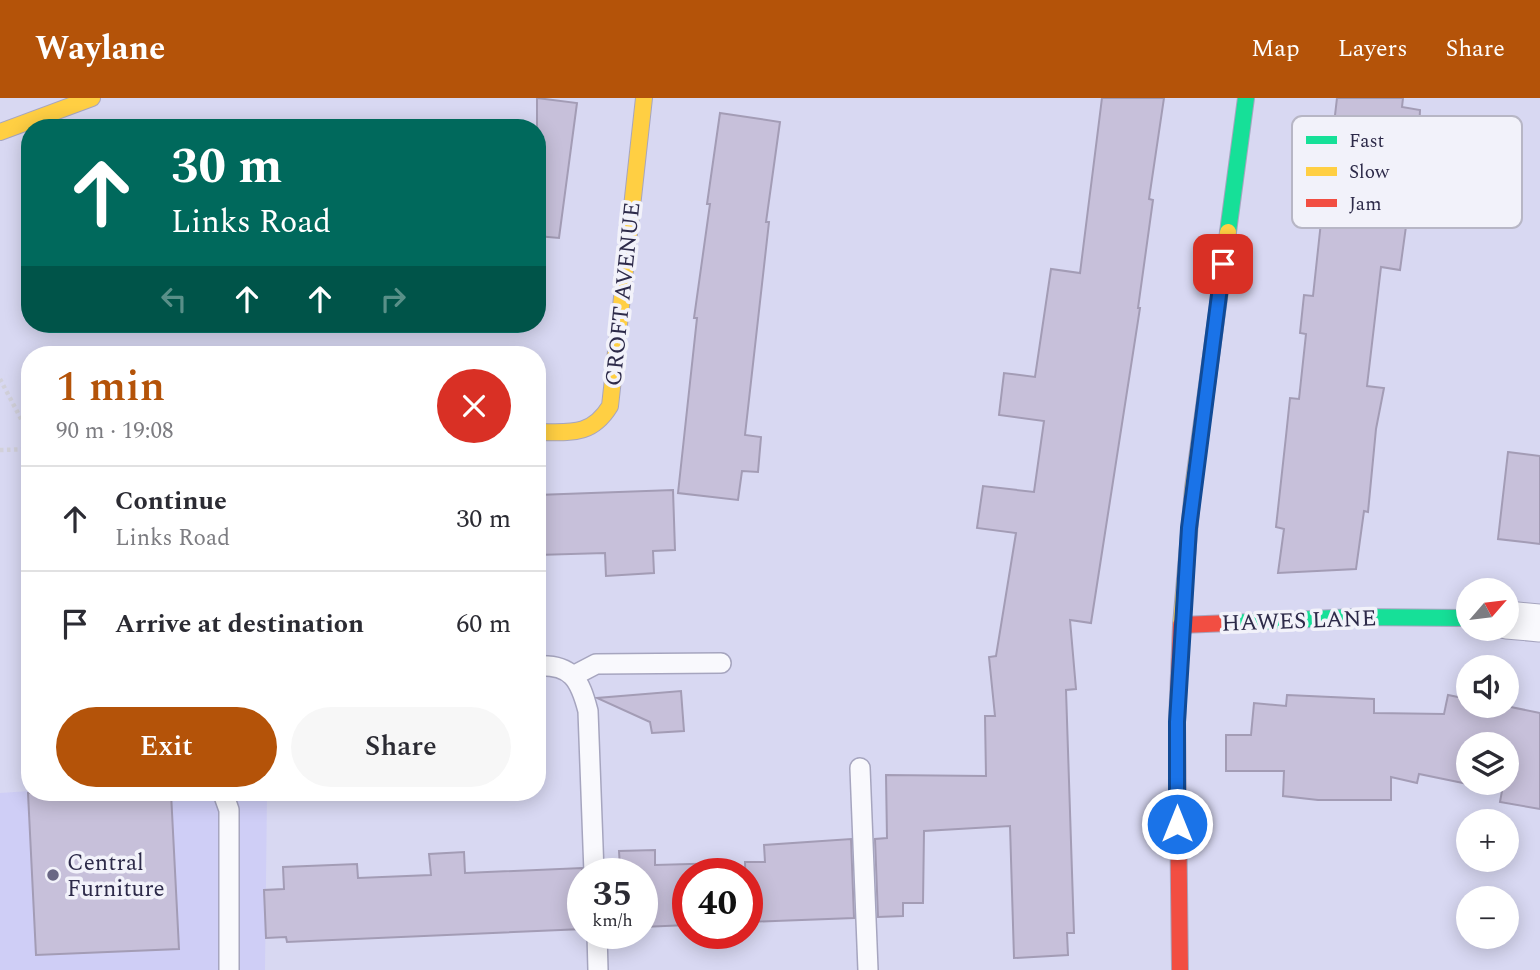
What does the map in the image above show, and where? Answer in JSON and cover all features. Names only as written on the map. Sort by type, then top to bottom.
[{"type":"street","points":[[35,119],[92,98]]},
{"type":"street","name":"CROFT AVENUE","points":[[546,431],[594,428],[604,418],[610,406],[644,98]]},
{"type":"street","points":[[1180,970],[1177,722],[1181,625],[1193,488],[1246,98]]},
{"type":"street","points":[[0,132],[21,124]]},
{"type":"street","name":"HAWES LANE","points":[[1181,625],[1356,617],[1456,618]]},
{"type":"street","points":[[1519,621],[1540,623]]},
{"type":"lane","points":[[573,676],[596,664],[721,663]]},
{"type":"lane","points":[[546,666],[562,667],[573,676],[583,691],[588,711],[593,858]]},
{"type":"lane","points":[[860,768],[868,970]]},
{"type":"lane","points":[[226,801],[229,810],[229,970]]},
{"type":"lane","points":[[597,949],[598,970]]},
{"type":"path","points":[[0,379],[21,419]]},
{"type":"path","points":[[0,450],[21,449]]},
{"type":"shaded area","points":[[21,792],[21,801],[267,801],[265,970],[0,970],[0,793]]},
{"type":"building","points":[[537,98],[577,103],[559,238],[546,237],[546,119],[537,119]]},
{"type":"building","points":[[1102,98],[1164,98],[1149,199],[1153,200],[1140,308],[1091,623],[1070,620],[1076,689],[1066,690],[1074,933],[1067,933],[1068,955],[1014,958],[1010,826],[924,831],[923,903],[903,903],[903,916],[878,917],[875,839],[887,838],[886,775],[986,776],[985,716],[995,716],[989,657],[996,656],[1016,533],[977,528],[983,486],[1034,492],[1044,421],[999,415],[1004,373],[1035,377],[1051,269],[1080,273]]},
{"type":"building","points":[[1337,98],[1403,98],[1402,107],[1420,110],[1420,116],[1335,116]]},
{"type":"building","points":[[720,113],[780,122],[766,222],[769,222],[745,435],[761,437],[758,472],[742,471],[738,500],[678,493],[697,318],[694,318]]},
{"type":"building","points":[[1320,228],[1406,228],[1400,270],[1381,267],[1367,386],[1384,388],[1376,429],[1368,512],[1364,511],[1356,569],[1278,573],[1284,529],[1276,527],[1290,398],[1299,399],[1306,334],[1300,333],[1304,295],[1313,296]]},
{"type":"building","points":[[1508,452],[1540,456],[1540,544],[1498,539]]},
{"type":"building","points":[[673,490],[675,550],[653,551],[654,573],[606,576],[605,553],[546,555],[546,495]]},
{"type":"building","points":[[681,691],[684,731],[652,733],[650,722],[597,698]]},
{"type":"building","points":[[1287,695],[1374,699],[1374,713],[1444,714],[1448,695],[1456,697],[1456,718],[1519,718],[1519,709],[1540,713],[1540,809],[1500,802],[1501,795],[1519,795],[1519,732],[1456,732],[1456,782],[1419,774],[1417,783],[1391,777],[1391,800],[1318,800],[1283,796],[1284,771],[1226,771],[1226,735],[1251,735],[1254,703],[1286,706]]},
{"type":"building","points":[[28,801],[171,801],[179,949],[36,955]]},
{"type":"building","points":[[851,839],[854,918],[763,921],[764,845]]},
{"type":"building","points":[[655,850],[655,858],[619,858],[619,851]]},
{"type":"building","points":[[464,852],[465,873],[567,869],[567,930],[287,942],[286,937],[266,938],[264,890],[284,889],[283,867],[357,864],[358,878],[431,875],[429,854]]},
{"type":"building","points":[[658,865],[672,865],[672,926],[658,926]]},
{"type":"traffic: fast","points":[[1228,232],[1246,98]]},
{"type":"traffic: fast","points":[[1230,623],[1356,617],[1456,618]]},
{"type":"traffic: slow","points":[[35,119],[92,98]]},
{"type":"traffic: slow","points":[[546,432],[569,432],[587,428],[603,416],[610,406],[644,98]]},
{"type":"traffic: slow","points":[[0,132],[21,124]]},
{"type":"traffic: slow","points":[[1181,625],[1193,488],[1228,232]]},
{"type":"traffic: jam","points":[[1180,970],[1177,722],[1181,625],[1230,623]]},
{"type":"place","name":"Central Furniture","points":[[53,875]]},
{"type":"route","points":[[1177,824],[1181,625],[1193,488],[1223,264]]}]
